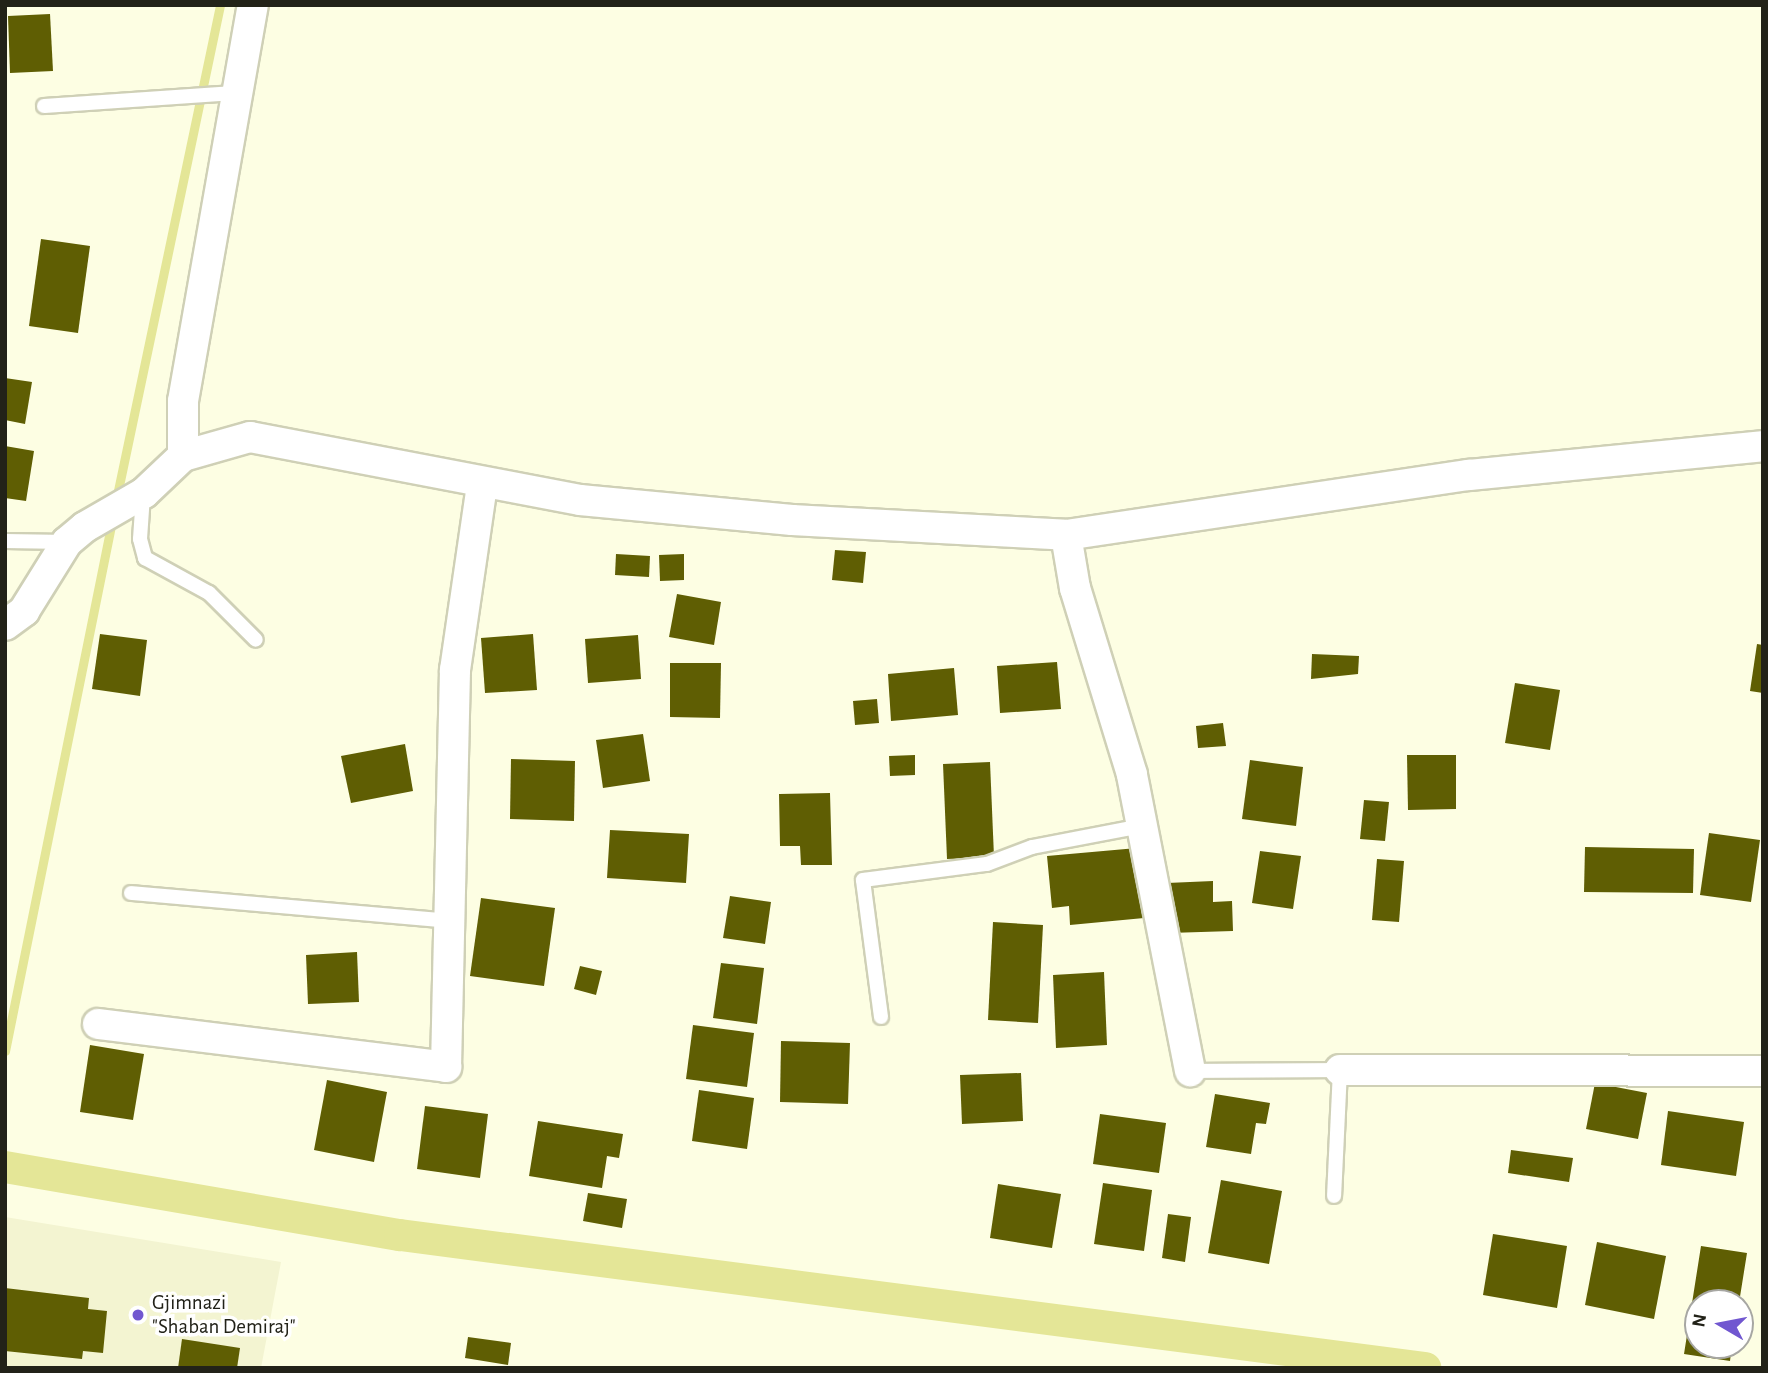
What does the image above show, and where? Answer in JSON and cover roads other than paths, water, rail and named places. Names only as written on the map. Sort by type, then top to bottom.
[{"type":"street","points":[[183,456],[183,401],[222,95],[253,5]]},
{"type":"street","points":[[5,625],[38,593],[76,535],[137,497],[183,456],[250,438],[482,485],[792,520],[1066,535],[1469,475],[1763,446]]},
{"type":"street","points":[[98,1024],[446,1067],[456,670],[482,485]]},
{"type":"street","points":[[1066,535],[1141,826],[1190,1070]]},
{"type":"street","points":[[1340,1070],[1763,1071]]},
{"type":"lane","points":[[44,106],[222,95]]},
{"type":"lane","points":[[137,497],[139,539],[145,558],[209,593],[256,640]]},
{"type":"lane","points":[[5,541],[76,535]]},
{"type":"lane","points":[[881,1017],[863,880],[987,864],[1032,847],[1141,826]]},
{"type":"lane","points":[[131,893],[450,921]]},
{"type":"lane","points":[[1190,1070],[1340,1070],[1334,1196]]},
{"type":"waterway","points":[[116,500],[220,5]]},
{"type":"waterway","points":[[5,1051],[112,521]]},
{"type":"waterway","points":[[5,1167],[400,1235],[1425,1368]]},
{"type":"place","name":"Gjimnazi \"Shaban Demiraj\"","points":[[138,1315]]}]
